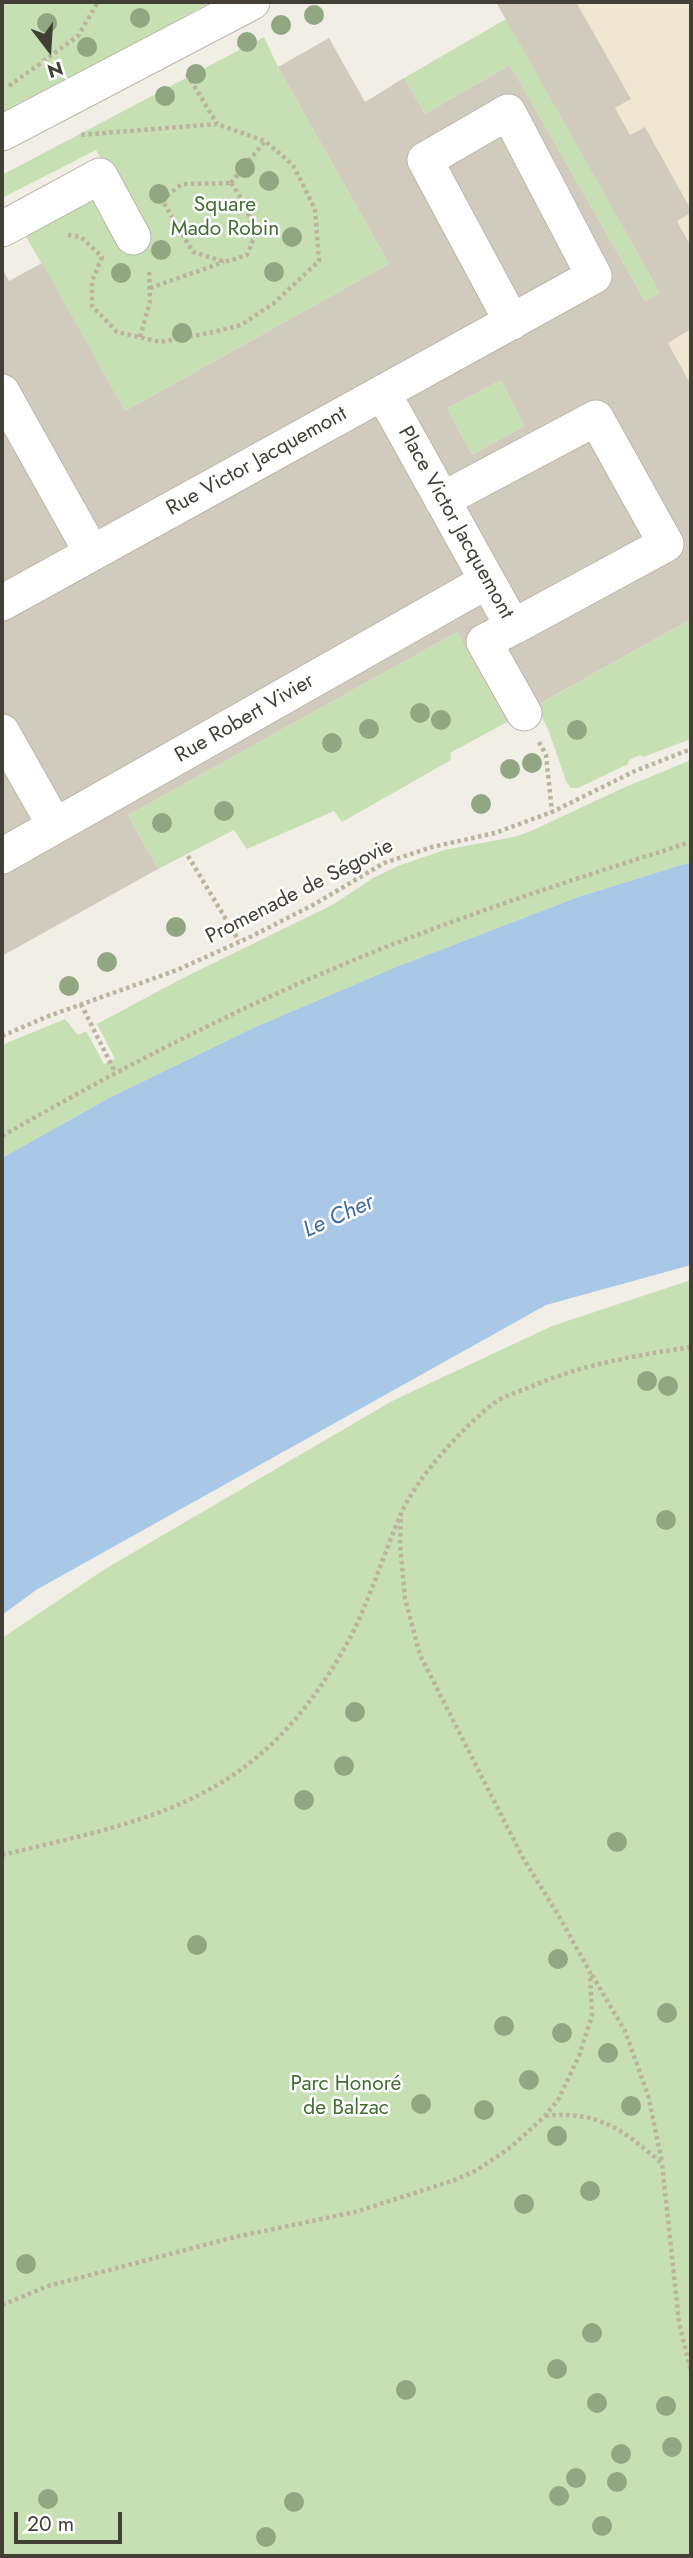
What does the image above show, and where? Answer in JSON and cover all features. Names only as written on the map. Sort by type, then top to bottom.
[{"type":"street","points":[[13,127],[252,2]]},
{"type":"street","name":"Rue Victor Jacquemont","points":[[2,603],[512,322],[594,276],[508,112],[425,160],[512,322]]},
{"type":"street","points":[[2,229],[100,176],[133,237]]},
{"type":"street","points":[[2,392],[92,553]]},
{"type":"street","name":"Place Victor Jacquemont","points":[[383,393],[513,627],[484,642],[524,713]]},
{"type":"street","points":[[442,499],[596,418],[666,544],[513,627]]},
{"type":"street","name":"Rue Robert Vivier","points":[[2,856],[487,581]]},
{"type":"street","points":[[2,732],[55,826]]},
{"type":"path","points":[[2,90],[78,36],[98,2]]},
{"type":"path","points":[[171,46],[217,124]]},
{"type":"path","points":[[13,127],[63,136],[217,124],[265,141],[293,165],[315,209],[319,261],[274,303],[242,324],[160,342],[117,332],[92,306],[92,281],[102,257],[81,237],[61,234]]},
{"type":"path","points":[[225,262],[193,252],[162,200],[182,184],[230,183],[265,141]]},
{"type":"path","points":[[149,288],[247,256],[256,235],[245,204],[230,183]]},
{"type":"path","points":[[133,237],[149,268],[150,302],[140,337]]},
{"type":"path","points":[[524,713],[546,755],[552,812]]},
{"type":"path","name":"Promenade de Ségovie","points":[[2,1036],[177,970],[239,942],[313,905],[384,863],[432,847],[495,833],[552,812],[635,771],[691,749]]},
{"type":"path","points":[[2,1136],[115,1072],[244,1009],[391,945],[517,899],[691,842]]},
{"type":"path","points":[[188,856],[239,942]]},
{"type":"path","points":[[81,1004],[115,1072]]},
{"type":"path","points":[[2,1855],[156,1813],[195,1798],[251,1762],[296,1719],[326,1679],[351,1636],[382,1568],[401,1513],[439,1455],[496,1402],[548,1379],[604,1361],[691,1347]]},
{"type":"path","points":[[401,1513],[400,1544],[405,1599],[420,1655],[523,1858],[625,2031],[648,2095],[662,2163],[679,2323],[691,2372]]},
{"type":"path","points":[[2,2305],[48,2286],[222,2241],[355,2212],[456,2180],[477,2170],[511,2147],[545,2116],[558,2100],[579,2056],[592,2016],[590,1972]]},
{"type":"path","points":[[545,2116],[567,2114],[586,2117],[622,2130],[662,2163]]},
{"type":"shaded area","points":[[496,2],[691,2],[691,385],[645,301],[660,292]]},
{"type":"green space","points":[[2,2],[211,2],[2,116]]},
{"type":"green space","points":[[506,19],[660,293],[645,301],[510,65],[425,114],[404,78]]},
{"type":"green space","name":"Square Mado Robin","points":[[264,37],[278,67],[389,264],[125,411],[20,226],[112,177],[96,150],[2,198],[2,175]]},
{"type":"green space","points":[[501,380],[524,426],[472,455],[447,408]]},
{"type":"green space","points":[[691,619],[691,739],[643,757],[640,755],[629,760],[628,764],[578,788],[571,788],[536,706]]},
{"type":"green space","points":[[457,632],[507,722],[450,753],[451,760],[342,822],[334,811],[247,849],[234,830],[158,869],[128,815]]},
{"type":"green space","points":[[691,760],[691,862],[578,897],[396,967],[253,1028],[109,1098],[2,1158],[2,1045],[65,1019],[78,1035],[86,1031],[104,1064],[115,1059],[97,1024],[185,977],[332,905],[375,877],[444,850],[514,837],[531,831]]},
{"type":"green space","name":"Parc Honoré de Balzac","points":[[691,1280],[691,2556],[2,2556],[2,1638],[105,1569],[392,1401],[552,1326]]},
{"type":"water","name":"Le Cher","points":[[691,862],[691,1265],[546,1305],[36,1590],[2,1615],[2,1158],[109,1098],[253,1028],[396,967],[578,897]]},
{"type":"building","points":[[496,2],[576,2],[631,99],[615,108],[630,135],[645,127],[691,210],[691,213],[677,221],[691,247],[691,329],[668,343],[691,385],[691,619],[507,722],[457,632],[128,815],[158,869],[2,956],[2,268],[9,281],[42,263],[125,411],[389,264],[278,67],[329,38],[365,102],[404,78],[425,114],[510,65],[645,301],[660,293]],"holes":[[[501,380],[524,426],[472,455],[447,408]]]}]
